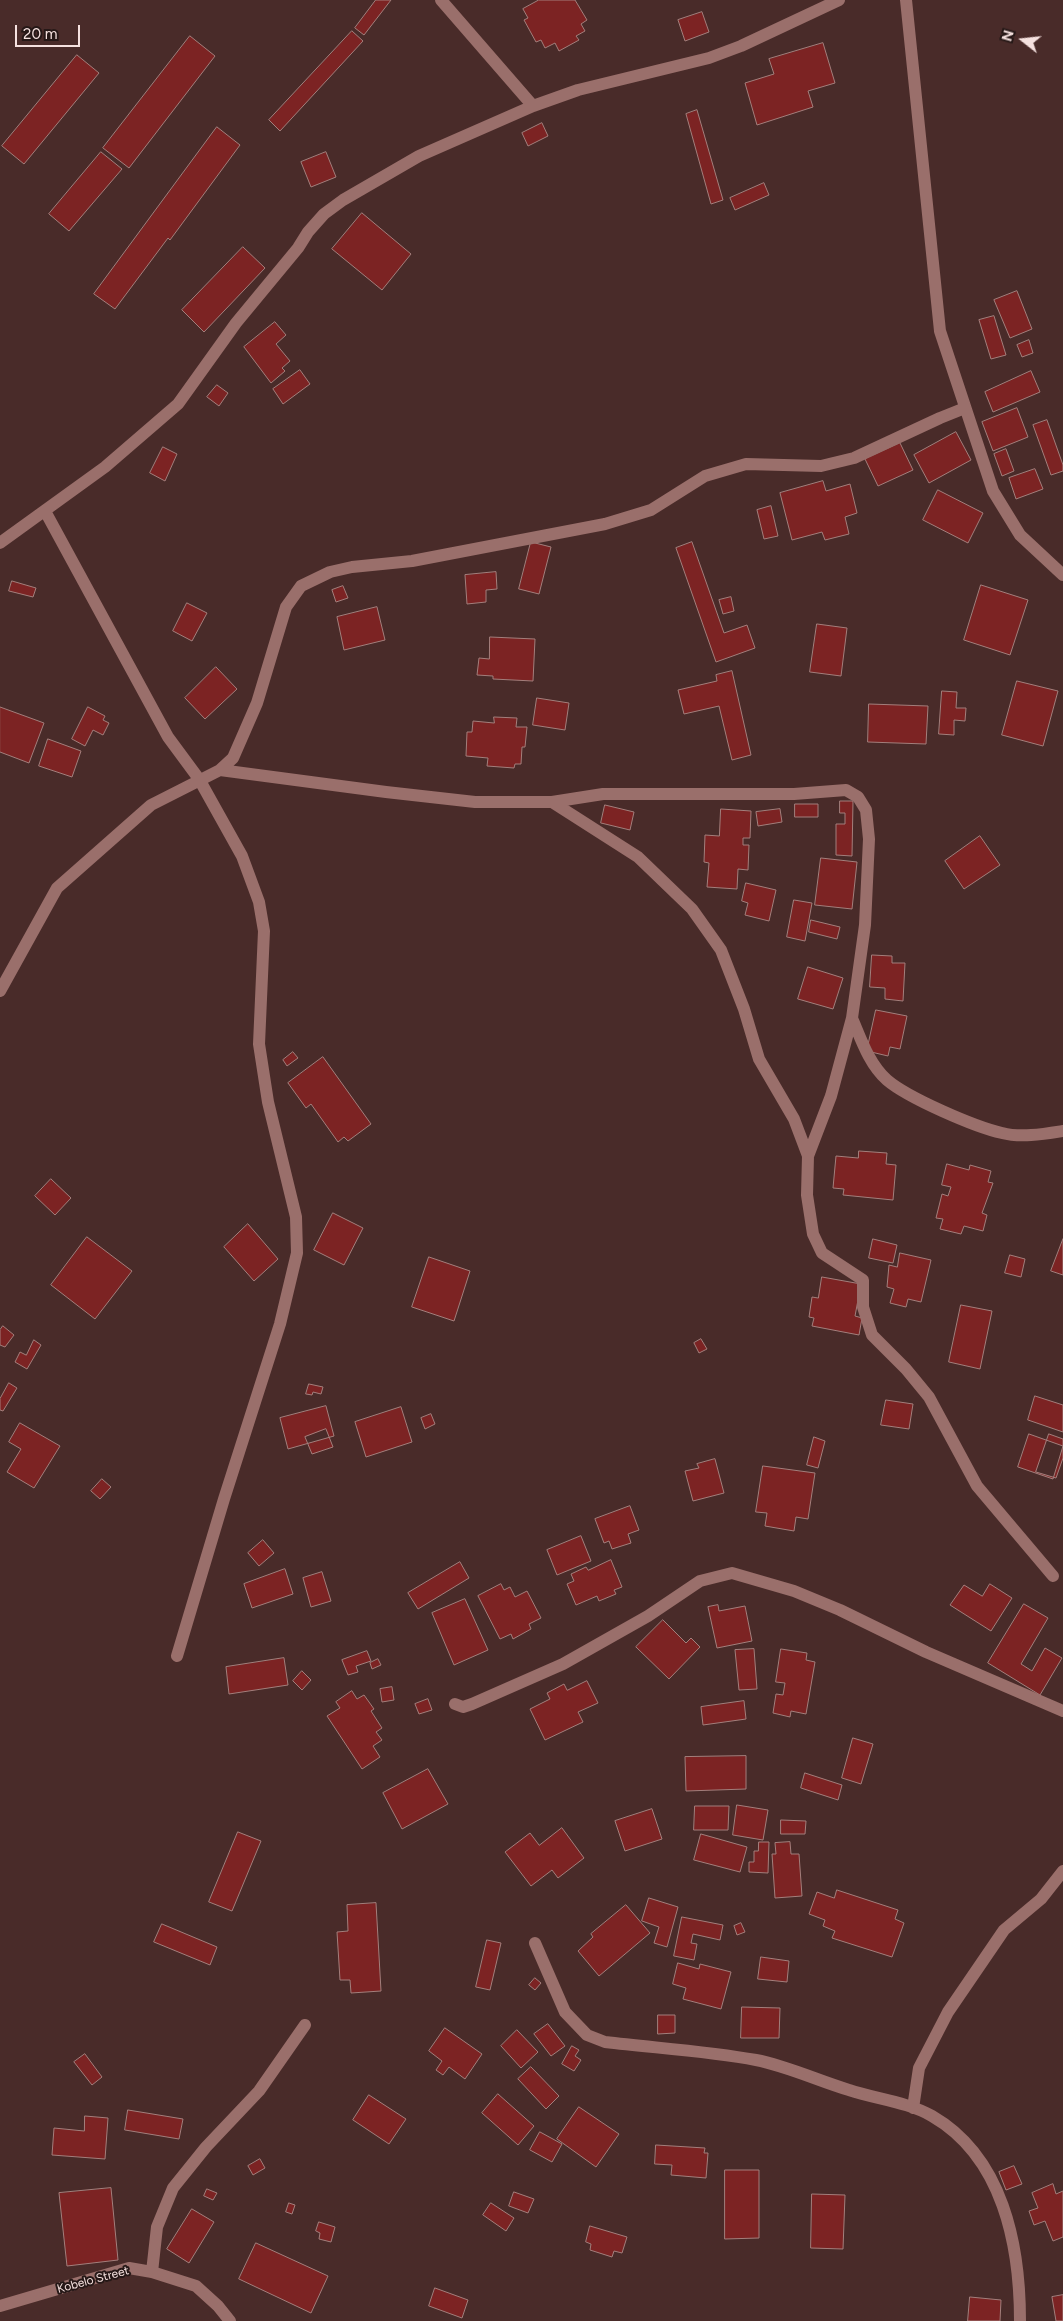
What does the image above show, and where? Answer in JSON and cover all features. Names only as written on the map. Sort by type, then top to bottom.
[{"type":"street","points":[[441,0],[533,106]]},
{"type":"street","points":[[0,543],[105,467],[178,404],[236,323],[324,214],[343,200],[419,156],[533,106],[578,90],[709,58],[741,46],[839,0]]},
{"type":"street","points":[[906,0],[940,331],[993,492],[1006,516],[1020,535],[1063,574]]},
{"type":"street","points":[[0,991],[57,888],[151,805],[220,770],[233,758],[257,703],[286,607],[300,586],[330,572],[352,567],[412,561],[605,524],[652,510],[705,476],[746,464],[821,466],[854,458],[965,408]]},
{"type":"street","points":[[46,511],[168,737],[199,779],[242,856],[259,902],[264,931],[259,1044],[268,1102],[296,1217],[297,1253],[280,1324],[224,1499],[177,1656]]},
{"type":"street","points":[[220,770],[475,802],[552,802],[603,794],[794,794],[846,790],[858,797],[866,810],[869,839],[865,925],[852,1018],[831,1096],[808,1156],[807,1195],[813,1234],[822,1253],[863,1280],[863,1307],[872,1335],[929,1397],[977,1486],[1053,1576]]},
{"type":"street","points":[[552,802],[638,857],[697,916],[722,950],[744,1009],[759,1059],[794,1118],[808,1156]]},
{"type":"street","points":[[852,1018],[871,1061],[888,1080],[907,1093],[962,1119],[1003,1134],[1040,1134],[1063,1131]]},
{"type":"street","points":[[455,1704],[463,1707],[472,1704],[564,1664],[648,1616],[700,1581],[732,1573],[766,1582],[830,1606],[926,1652],[1063,1711]]},
{"type":"street","points":[[913,2108],[919,2068],[948,2012],[1004,1930],[1041,1899],[1063,1871]]},
{"type":"street","points":[[535,1943],[565,2012],[588,2035],[605,2042],[756,2060],[862,2095],[913,2108],[932,2115],[956,2133],[983,2163],[1014,2239],[1020,2292],[1020,2321]]},
{"type":"street","points":[[152,2272],[157,2227],[173,2188],[206,2147],[259,2091],[305,2024]]},
{"type":"street","name":"Kobelo Street","points":[[0,2306],[129,2268],[152,2272],[196,2286],[230,2321]]},
{"type":"building","points":[[376,0],[391,0],[364,35],[355,28]]},
{"type":"building","points":[[539,0],[575,0],[587,20],[581,24],[585,31],[576,36],[579,40],[559,51],[555,43],[545,48],[541,40],[536,42],[524,20],[528,18],[523,9]]},
{"type":"building","points":[[702,12],[709,32],[685,41],[678,20]]},
{"type":"building","points":[[352,31],[363,41],[280,131],[269,120]]},
{"type":"building","points":[[190,36],[215,56],[129,168],[103,148]]},
{"type":"building","points":[[823,43],[835,83],[808,91],[813,107],[757,125],[745,83],[774,74],[769,59]]},
{"type":"building","points":[[77,55],[99,73],[24,164],[2,146]]},
{"type":"building","points":[[697,110],[723,200],[711,204],[686,114]]},
{"type":"building","points":[[542,123],[548,136],[528,146],[522,133]]},
{"type":"building","points":[[217,127],[240,145],[170,240],[168,238],[115,309],[94,294]]},
{"type":"building","points":[[101,152],[122,169],[69,231],[49,214]]},
{"type":"building","points":[[326,152],[336,177],[311,187],[301,162]]},
{"type":"building","points":[[764,183],[769,195],[735,210],[730,198]]},
{"type":"building","points":[[362,213],[411,254],[382,290],[332,249]]},
{"type":"building","points":[[243,247],[265,268],[204,332],[182,310]]},
{"type":"building","points":[[1017,291],[1032,329],[1010,338],[994,300]]},
{"type":"building","points":[[994,316],[1006,355],[991,359],[979,320]]},
{"type":"building","points":[[275,322],[286,335],[276,344],[290,361],[282,368],[285,371],[271,383],[244,347]]},
{"type":"building","points":[[1029,340],[1033,353],[1022,357],[1017,345]]},
{"type":"building","points":[[300,370],[310,384],[283,404],[273,389]]},
{"type":"building","points":[[1031,371],[1040,392],[993,412],[985,392]]},
{"type":"building","points":[[217,385],[228,393],[219,406],[207,397]]},
{"type":"building","points":[[1017,408],[1028,437],[993,451],[982,422]]},
{"type":"building","points":[[1047,420],[1063,465],[1063,471],[1051,475],[1033,425]]},
{"type":"building","points":[[956,432],[971,460],[929,483],[914,455]]},
{"type":"building","points":[[900,443],[913,470],[878,486],[865,459]]},
{"type":"building","points":[[163,447],[177,454],[165,481],[150,473]]},
{"type":"building","points":[[1006,449],[1014,471],[1002,476],[994,454]]},
{"type":"building","points":[[1035,469],[1043,489],[1016,499],[1009,478]]},
{"type":"building","points":[[823,481],[826,491],[850,484],[857,513],[845,517],[849,534],[825,540],[822,532],[792,540],[780,493]]},
{"type":"building","points":[[938,490],[983,513],[968,543],[923,520]]},
{"type":"building","points":[[771,506],[778,536],[764,539],[757,510]]},
{"type":"building","points":[[531,542],[551,547],[539,594],[519,589]]},
{"type":"building","points":[[692,542],[724,633],[747,625],[755,648],[716,662],[676,548]]},
{"type":"building","points":[[496,572],[497,589],[486,590],[486,602],[467,604],[465,575]]},
{"type":"building","points":[[12,581],[36,588],[33,597],[9,591]]},
{"type":"building","points":[[981,585],[1028,600],[1010,655],[964,640]]},
{"type":"building","points":[[343,586],[348,598],[336,602],[332,590]]},
{"type":"building","points":[[731,597],[734,611],[723,614],[719,600]]},
{"type":"building","points":[[187,603],[207,613],[192,641],[173,631]]},
{"type":"building","points":[[377,607],[385,640],[344,650],[337,617]]},
{"type":"building","points":[[817,624],[847,628],[841,676],[810,672]]},
{"type":"building","points":[[490,637],[535,639],[533,681],[493,679],[493,676],[477,675],[479,658],[489,659]]},
{"type":"building","points":[[216,667],[237,689],[205,719],[185,698]]},
{"type":"building","points":[[732,671],[751,755],[732,760],[719,706],[684,714],[678,690],[717,681],[716,675]]},
{"type":"building","points":[[1017,681],[1058,691],[1043,746],[1002,735]]},
{"type":"building","points":[[942,691],[957,692],[956,708],[966,708],[965,721],[954,720],[954,735],[939,734]]},
{"type":"building","points":[[537,698],[569,703],[565,730],[533,725]]},
{"type":"building","points":[[869,704],[928,706],[926,744],[868,742]]},
{"type":"building","points":[[0,707],[44,723],[29,763],[0,752]]},
{"type":"building","points":[[88,707],[105,716],[103,720],[109,723],[103,735],[93,730],[85,746],[72,739]]},
{"type":"building","points":[[494,717],[517,718],[516,727],[527,727],[525,747],[522,747],[521,764],[515,764],[514,768],[487,766],[488,758],[466,756],[467,732],[472,732],[473,721],[494,723]]},
{"type":"building","points":[[48,739],[81,751],[72,777],[39,766]]},
{"type":"building","points":[[840,801],[853,801],[852,856],[836,855],[836,824],[845,824],[845,813],[840,813]]},
{"type":"building","points":[[795,804],[818,804],[818,817],[795,817]]},
{"type":"building","points":[[605,805],[634,812],[630,830],[601,823]]},
{"type":"building","points":[[721,809],[751,811],[750,838],[743,838],[743,845],[749,845],[748,870],[738,869],[737,889],[707,887],[709,863],[704,862],[705,835],[719,836]]},
{"type":"building","points":[[780,809],[782,822],[758,826],[756,812]]},
{"type":"building","points":[[980,836],[1000,865],[964,889],[945,861]]},
{"type":"building","points":[[821,858],[857,862],[852,909],[815,905]]},
{"type":"building","points":[[746,883],[776,890],[769,921],[745,915],[748,903],[742,901]]},
{"type":"building","points":[[794,900],[812,903],[805,941],[787,937]]},
{"type":"building","points":[[811,920],[840,927],[837,939],[809,932]]},
{"type":"building","points":[[872,955],[892,956],[892,963],[905,963],[903,1001],[885,999],[885,988],[870,987]]},
{"type":"building","points":[[808,967],[843,978],[833,1009],[798,999]]},
{"type":"building","points":[[876,1010],[907,1016],[900,1049],[890,1047],[888,1056],[867,1051]]},
{"type":"building","points":[[293,1052],[298,1058],[287,1066],[283,1060]]},
{"type":"building","points":[[323,1057],[371,1124],[348,1141],[344,1137],[338,1142],[311,1104],[306,1108],[288,1083]]},
{"type":"building","points":[[859,1151],[887,1153],[886,1164],[896,1165],[893,1200],[843,1195],[844,1189],[833,1188],[836,1156],[858,1158]]},
{"type":"building","points":[[947,1164],[969,1170],[970,1165],[991,1171],[988,1182],[993,1183],[982,1213],[987,1215],[983,1231],[964,1226],[961,1234],[940,1229],[943,1219],[936,1218],[942,1194],[948,1196],[951,1187],[942,1185]]},
{"type":"building","points":[[51,1179],[71,1198],[55,1215],[35,1196]]},
{"type":"building","points":[[333,1213],[363,1228],[344,1265],[314,1250]]},
{"type":"building","points":[[248,1224],[278,1259],[254,1281],[224,1247]]},
{"type":"building","points":[[87,1237],[132,1271],[95,1319],[51,1285]]},
{"type":"building","points":[[873,1239],[897,1245],[893,1263],[869,1258]]},
{"type":"building","points":[[1063,1239],[1063,1275],[1051,1271]]},
{"type":"building","points":[[900,1253],[931,1260],[921,1302],[908,1299],[906,1307],[890,1303],[894,1289],[887,1287],[889,1265],[897,1267]]},
{"type":"building","points":[[1010,1255],[1025,1259],[1021,1277],[1005,1273]]},
{"type":"building","points":[[429,1257],[470,1271],[454,1321],[412,1307]]},
{"type":"building","points":[[822,1277],[861,1284],[855,1316],[862,1318],[859,1335],[812,1326],[814,1318],[809,1317],[812,1297],[818,1298]]},
{"type":"building","points":[[961,1305],[992,1311],[980,1369],[949,1362]]},
{"type":"building","points":[[3,1326],[14,1335],[5,1347],[0,1345],[0,1330]]},
{"type":"building","points":[[701,1339],[707,1349],[699,1353],[694,1343]]},
{"type":"building","points":[[34,1340],[41,1345],[27,1369],[15,1362],[20,1352],[26,1355]]},
{"type":"building","points":[[9,1383],[17,1388],[3,1411],[0,1410],[0,1399]]},
{"type":"building","points":[[309,1384],[323,1387],[321,1394],[313,1392],[312,1395],[306,1394]]},
{"type":"building","points":[[1035,1396],[1063,1405],[1063,1432],[1028,1420]]},
{"type":"building","points":[[886,1400],[913,1404],[909,1429],[881,1425]]},
{"type":"building","points":[[326,1406],[334,1436],[288,1449],[280,1418]]},
{"type":"building","points":[[401,1407],[412,1442],[366,1457],[355,1422]]},
{"type":"building","points":[[431,1414],[435,1424],[425,1429],[421,1418]]},
{"type":"building","points":[[20,1423],[60,1446],[34,1488],[7,1472],[21,1449],[9,1442]]},
{"type":"building","points":[[326,1429],[333,1447],[312,1454],[305,1437]]},
{"type":"building","points":[[1029,1434],[1063,1446],[1053,1479],[1018,1467]]},
{"type":"building","points":[[1049,1434],[1063,1439],[1063,1458],[1056,1478],[1036,1472]]},
{"type":"building","points":[[814,1437],[825,1441],[818,1468],[807,1465]]},
{"type":"building","points":[[715,1459],[724,1493],[693,1501],[685,1471],[699,1468],[697,1464]]},
{"type":"building","points":[[763,1466],[815,1473],[808,1519],[796,1517],[794,1531],[765,1526],[767,1513],[756,1512]]},
{"type":"building","points":[[102,1479],[111,1487],[100,1499],[91,1491]]},
{"type":"building","points":[[630,1506],[639,1530],[628,1534],[631,1543],[612,1549],[609,1541],[604,1543],[595,1519]]},
{"type":"building","points":[[581,1536],[591,1561],[557,1575],[547,1550]]},
{"type":"building","points":[[263,1540],[274,1553],[259,1566],[248,1553]]},
{"type":"building","points":[[611,1560],[622,1587],[614,1590],[616,1594],[599,1601],[597,1596],[576,1605],[567,1584],[574,1581],[571,1574],[586,1567],[588,1570]]},
{"type":"building","points":[[460,1562],[469,1578],[418,1609],[408,1593]]},
{"type":"building","points":[[285,1569],[293,1594],[252,1608],[244,1584]]},
{"type":"building","points":[[322,1572],[331,1601],[311,1607],[303,1578]]},
{"type":"building","points":[[501,1584],[504,1590],[510,1587],[515,1597],[527,1591],[541,1618],[529,1624],[531,1629],[513,1639],[511,1634],[500,1639],[478,1596]]},
{"type":"building","points":[[990,1584],[1012,1598],[991,1631],[950,1605],[964,1585],[982,1596]]},
{"type":"building","points":[[465,1599],[488,1650],[454,1665],[432,1613]]},
{"type":"building","points":[[1024,1604],[1048,1618],[1021,1664],[1032,1671],[1045,1648],[1062,1658],[1040,1695],[988,1663]]},
{"type":"building","points":[[718,1605],[719,1611],[745,1606],[752,1641],[717,1648],[708,1607]]},
{"type":"building","points":[[663,1620],[686,1643],[691,1638],[700,1647],[669,1679],[636,1647]]},
{"type":"building","points":[[754,1649],[757,1689],[739,1690],[735,1650]]},
{"type":"building","points":[[781,1649],[807,1653],[806,1660],[815,1662],[806,1714],[791,1711],[790,1717],[773,1713],[776,1694],[783,1695],[785,1683],[776,1682]]},
{"type":"building","points":[[367,1651],[371,1661],[356,1666],[358,1672],[348,1675],[342,1660]]},
{"type":"building","points":[[284,1658],[288,1685],[229,1694],[226,1667]]},
{"type":"building","points":[[378,1659],[381,1665],[372,1669],[370,1663]]},
{"type":"building","points":[[302,1671],[311,1680],[302,1690],[293,1681]]},
{"type":"building","points":[[587,1681],[598,1703],[578,1712],[583,1722],[545,1740],[530,1709],[550,1699],[547,1693],[564,1684],[567,1690]]},
{"type":"building","points":[[392,1687],[394,1700],[382,1702],[380,1689]]},
{"type":"building","points":[[352,1691],[357,1699],[364,1695],[374,1709],[371,1711],[382,1728],[376,1732],[382,1740],[373,1746],[380,1757],[362,1769],[327,1716],[340,1708],[336,1702]]},
{"type":"building","points":[[428,1699],[432,1710],[419,1714],[415,1704]]},
{"type":"building","points":[[744,1701],[746,1719],[703,1725],[701,1707]]},
{"type":"building","points":[[853,1738],[873,1744],[861,1784],[842,1778]]},
{"type":"building","points":[[746,1756],[746,1789],[686,1791],[685,1757]]},
{"type":"building","points":[[428,1769],[448,1804],[402,1829],[383,1793]]},
{"type":"building","points":[[805,1773],[842,1785],[838,1800],[801,1788]]},
{"type":"building","points":[[737,1805],[768,1810],[763,1840],[733,1835]]},
{"type":"building","points":[[695,1806],[729,1806],[728,1830],[694,1830]]},
{"type":"building","points":[[652,1809],[662,1839],[625,1851],[615,1821]]},
{"type":"building","points":[[781,1820],[806,1821],[805,1834],[781,1834]]},
{"type":"building","points":[[562,1828],[584,1858],[558,1878],[552,1870],[531,1886],[505,1852],[530,1833],[539,1845]]},
{"type":"building","points":[[238,1832],[261,1841],[232,1911],[209,1902]]},
{"type":"building","points":[[701,1834],[747,1847],[740,1872],[694,1860]]},
{"type":"building","points":[[759,1842],[769,1842],[768,1873],[749,1872],[749,1862],[754,1862],[754,1851],[758,1851]]},
{"type":"building","points":[[790,1842],[791,1854],[799,1854],[802,1896],[775,1898],[772,1854],[776,1854],[775,1843]]},
{"type":"building","points":[[837,1890],[898,1910],[895,1919],[904,1923],[892,1957],[832,1938],[835,1931],[823,1926],[825,1920],[809,1914],[817,1892],[834,1898]]},
{"type":"building","points":[[649,1898],[678,1907],[667,1947],[654,1943],[659,1927],[642,1921]]},
{"type":"building","points":[[376,1903],[381,1991],[351,1993],[350,1980],[340,1980],[337,1932],[348,1931],[347,1905]]},
{"type":"building","points":[[626,1905],[650,1933],[599,1976],[578,1951],[593,1937],[591,1934]]},
{"type":"building","points":[[682,1917],[723,1925],[720,1940],[693,1934],[691,1943],[697,1944],[694,1960],[674,1956]]},
{"type":"building","points":[[741,1923],[745,1932],[737,1935],[734,1926]]},
{"type":"building","points":[[162,1924],[217,1947],[210,1965],[154,1942]]},
{"type":"building","points":[[487,1940],[501,1943],[490,1990],[476,1987]]},
{"type":"building","points":[[761,1957],[789,1961],[787,1982],[758,1979]]},
{"type":"building","points":[[678,1963],[699,1969],[700,1964],[731,1972],[721,2009],[683,1999],[686,1988],[673,1984]]},
{"type":"building","points":[[535,1978],[541,1983],[535,1990],[529,1985]]},
{"type":"building","points":[[742,2007],[780,2008],[779,2038],[741,2038]]},
{"type":"building","points":[[658,2015],[675,2015],[675,2033],[658,2034]]},
{"type":"building","points":[[548,2024],[565,2046],[551,2056],[534,2034]]},
{"type":"building","points":[[445,2028],[482,2054],[465,2079],[449,2067],[443,2075],[436,2070],[442,2061],[429,2051]]},
{"type":"building","points":[[517,2030],[538,2052],[521,2068],[501,2046]]},
{"type":"building","points":[[572,2046],[579,2050],[575,2056],[581,2060],[574,2071],[562,2064]]},
{"type":"building","points":[[85,2054],[102,2077],[92,2085],[74,2062]]},
{"type":"building","points":[[531,2067],[559,2096],[546,2109],[518,2079]]},
{"type":"building","points":[[498,2094],[534,2126],[518,2145],[482,2113]]},
{"type":"building","points":[[369,2095],[406,2119],[389,2144],[353,2120]]},
{"type":"building","points":[[579,2107],[619,2134],[596,2167],[557,2139]]},
{"type":"building","points":[[128,2110],[183,2119],[179,2139],[125,2130]]},
{"type":"building","points":[[85,2116],[108,2118],[105,2159],[52,2155],[54,2128],[84,2131]]},
{"type":"building","points":[[540,2132],[562,2144],[552,2162],[530,2150]]},
{"type":"building","points":[[656,2145],[705,2148],[704,2153],[708,2153],[706,2178],[671,2175],[672,2165],[655,2164]]},
{"type":"building","points":[[260,2159],[265,2168],[253,2175],[248,2166]]},
{"type":"building","points":[[1014,2166],[1022,2184],[1006,2190],[999,2172]]},
{"type":"building","points":[[725,2170],[759,2170],[759,2238],[725,2239]]},
{"type":"building","points":[[1053,2184],[1056,2194],[1063,2191],[1063,2237],[1053,2241],[1045,2221],[1034,2225],[1029,2211],[1038,2208],[1032,2193]]},
{"type":"building","points":[[111,2188],[118,2260],[67,2266],[59,2193]]},
{"type":"building","points":[[207,2189],[217,2193],[213,2200],[204,2196]]},
{"type":"building","points":[[514,2192],[534,2199],[528,2213],[509,2206]]},
{"type":"building","points":[[812,2194],[845,2195],[843,2249],[811,2248]]},
{"type":"building","points":[[289,2203],[295,2205],[292,2214],[286,2212]]},
{"type":"building","points":[[491,2203],[514,2218],[506,2231],[483,2215]]},
{"type":"building","points":[[192,2209],[214,2222],[189,2263],[167,2249]]},
{"type":"building","points":[[319,2222],[335,2227],[331,2242],[319,2239],[320,2233],[316,2231]]},
{"type":"building","points":[[590,2226],[627,2237],[622,2253],[614,2251],[612,2257],[590,2250],[591,2244],[586,2242]]},
{"type":"building","points":[[256,2243],[328,2276],[311,2313],[239,2279]]},
{"type":"building","points":[[435,2288],[468,2300],[462,2318],[429,2306]]},
{"type":"building","points":[[1063,2295],[1063,2321],[1056,2321],[1052,2297]]},
{"type":"building","points":[[970,2297],[1001,2300],[1000,2321],[968,2321]]}]
